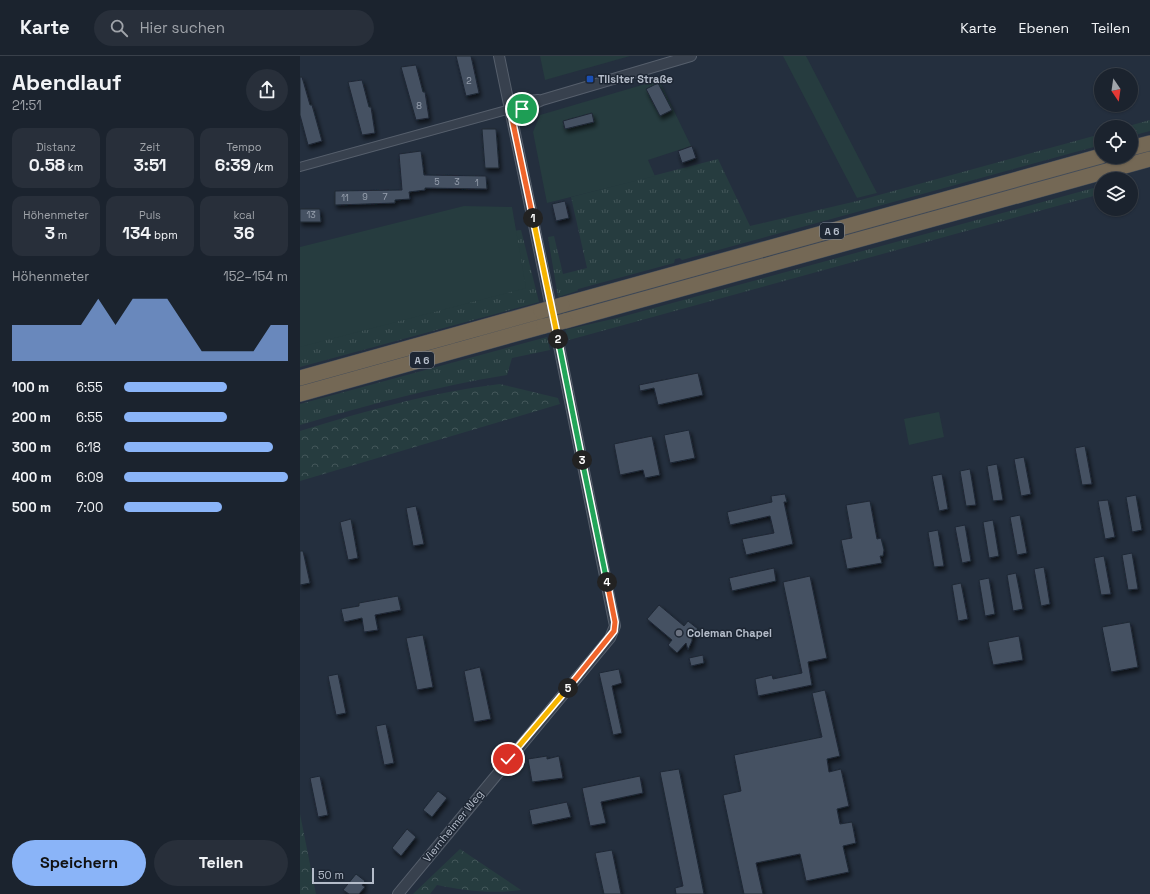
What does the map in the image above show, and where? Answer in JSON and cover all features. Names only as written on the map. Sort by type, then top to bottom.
[{"type":"highway","points":[[1138,146],[1150,143]]},
{"type":"highway","name":"A 6","points":[[300,378],[1094,158]]},
{"type":"highway","name":"A 6","points":[[300,394],[1150,159]]},
{"type":"street","points":[[499,56],[510,109]]},
{"type":"street","points":[[300,167],[510,109],[520,102],[542,100],[691,56]]},
{"type":"street","name":"Viernheimer Weg","points":[[398,894],[614,631],[615,622],[510,109]]},
{"type":"green space","points":[[540,56],[630,56],[545,80]]},
{"type":"green space","points":[[783,56],[806,56],[877,193],[857,198]]},
{"type":"green space","points":[[659,80],[691,146],[648,160],[655,176],[547,203],[533,132],[540,115]]},
{"type":"green space","points":[[1150,120],[1150,131],[1138,134],[1138,123]]},
{"type":"green space","points":[[1094,136],[1094,147],[682,260],[680,258],[675,259],[674,263],[578,289],[577,291],[558,297],[548,237],[554,236],[563,274],[587,268],[571,197],[718,159],[750,226],[857,201]]},
{"type":"green space","points":[[1094,188],[1094,196],[569,340],[565,330],[621,317]]},
{"type":"green space","points":[[464,206],[512,207],[526,288],[300,347],[300,247]]},
{"type":"green space","points":[[521,230],[539,302],[300,367],[300,346],[511,231]]},
{"type":"green space","points":[[547,337],[550,350],[512,358],[507,375],[428,390],[300,425],[300,404]]},
{"type":"green space","points":[[500,384],[558,398],[560,404],[300,481],[300,431],[374,409],[424,397],[474,387]]},
{"type":"green space","points":[[939,412],[944,437],[909,445],[904,419]]},
{"type":"green space","points":[[300,814],[316,894],[300,894]]},
{"type":"green space","points":[[460,849],[521,890],[500,892],[479,891],[437,885],[430,894],[413,894]]},
{"type":"building","points":[[456,56],[471,56],[479,93],[466,96]]},
{"type":"building","points":[[416,65],[423,92],[425,92],[429,118],[416,120],[401,67]]},
{"type":"building","points":[[300,77],[302,77],[310,105],[312,105],[322,141],[308,145],[300,115]]},
{"type":"building","points":[[362,80],[369,107],[371,107],[375,133],[362,135],[348,82]]},
{"type":"building","points":[[658,83],[672,110],[660,116],[646,89]]},
{"type":"building","points":[[592,113],[594,122],[565,129],[563,121]]},
{"type":"building","points":[[482,129],[496,129],[499,168],[485,168]]},
{"type":"building","points":[[692,146],[696,158],[682,163],[678,151]]},
{"type":"building","points":[[421,151],[424,175],[486,176],[487,189],[425,188],[425,190],[409,192],[410,199],[395,200],[395,203],[335,205],[335,191],[402,190],[399,154]]},
{"type":"building","points":[[565,201],[569,218],[556,221],[552,204]]},
{"type":"building","points":[[300,209],[320,209],[321,222],[300,222]]},
{"type":"building","points":[[698,373],[703,395],[658,405],[654,388],[640,391],[639,385]]},
{"type":"building","points":[[689,430],[695,458],[670,463],[664,435]]},
{"type":"building","points":[[652,436],[660,475],[645,478],[643,470],[620,475],[614,444]]},
{"type":"building","points":[[1085,446],[1092,484],[1082,485],[1075,448]]},
{"type":"building","points":[[1024,457],[1031,494],[1021,496],[1014,459]]},
{"type":"building","points":[[997,464],[1003,500],[993,501],[987,466]]},
{"type":"building","points":[[970,469],[976,505],[966,506],[960,471]]},
{"type":"building","points":[[942,474],[948,509],[939,511],[932,476]]},
{"type":"building","points":[[785,494],[787,502],[784,502],[793,544],[746,555],[742,539],[774,533],[770,516],[730,525],[727,512],[772,502],[771,496]]},
{"type":"building","points":[[1136,495],[1142,530],[1132,532],[1126,497]]},
{"type":"building","points":[[1108,500],[1115,537],[1105,539],[1098,501]]},
{"type":"building","points":[[870,501],[877,539],[881,538],[884,550],[883,556],[880,556],[882,563],[847,569],[841,540],[852,538],[846,505]]},
{"type":"building","points":[[416,506],[424,544],[413,546],[406,508]]},
{"type":"building","points":[[1020,515],[1027,553],[1017,555],[1010,517]]},
{"type":"building","points":[[351,519],[358,558],[348,560],[340,522]]},
{"type":"building","points":[[993,520],[999,556],[989,558],[983,522]]},
{"type":"building","points":[[965,525],[971,561],[962,563],[955,527]]},
{"type":"building","points":[[938,530],[944,566],[934,567],[928,532]]},
{"type":"building","points":[[300,551],[303,551],[310,583],[300,585]]},
{"type":"building","points":[[1132,553],[1138,589],[1128,590],[1122,555]]},
{"type":"building","points":[[1104,556],[1111,594],[1101,595],[1094,558]]},
{"type":"building","points":[[1044,567],[1050,604],[1041,606],[1034,569]]},
{"type":"building","points":[[774,568],[776,581],[732,591],[729,578]]},
{"type":"building","points":[[1016,573],[1023,609],[1013,611],[1007,575]]},
{"type":"building","points":[[810,576],[827,658],[808,662],[812,685],[758,696],[755,679],[772,675],[773,679],[802,673],[783,582]]},
{"type":"building","points":[[989,578],[995,614],[985,616],[979,580]]},
{"type":"building","points":[[961,583],[968,619],[958,621],[952,585]]},
{"type":"building","points":[[398,596],[401,610],[375,615],[378,630],[364,632],[362,618],[344,622],[341,609],[359,606],[359,603]]},
{"type":"building","name":"Coleman Chapel","points":[[659,605],[684,626],[688,621],[698,629],[692,637],[688,650],[686,643],[677,653],[668,645],[672,640],[647,619]]},
{"type":"building","points":[[1130,622],[1138,667],[1111,672],[1102,627]]},
{"type":"building","points":[[423,635],[433,687],[417,690],[406,638]]},
{"type":"building","points":[[1019,636],[1023,660],[993,665],[988,642]]},
{"type":"building","points":[[703,655],[704,663],[691,666],[689,658]]},
{"type":"building","points":[[480,667],[491,719],[474,722],[464,671]]},
{"type":"building","points":[[619,669],[622,683],[612,686],[622,733],[613,735],[599,673]]},
{"type":"building","points":[[338,674],[346,713],[336,715],[328,676]]},
{"type":"building","points":[[825,690],[840,756],[827,759],[829,772],[841,769],[849,806],[837,809],[840,824],[852,822],[856,843],[843,846],[849,872],[806,881],[800,854],[756,863],[763,894],[744,894],[723,795],[741,791],[734,755],[822,737],[812,693]]},
{"type":"building","points":[[386,724],[394,763],[384,765],[376,726]]},
{"type":"building","points":[[547,756],[547,759],[559,756],[563,778],[532,782],[528,759]]},
{"type":"building","points":[[679,769],[704,894],[676,894],[675,888],[683,886],[660,772]]},
{"type":"building","points":[[320,776],[328,815],[318,817],[310,778]]},
{"type":"building","points":[[640,776],[643,793],[601,802],[606,823],[590,826],[582,788]]},
{"type":"building","points":[[438,791],[447,798],[432,817],[423,810]]},
{"type":"building","points":[[567,802],[571,817],[532,825],[529,810]]},
{"type":"building","points":[[407,829],[416,837],[401,856],[392,848]]},
{"type":"building","points":[[612,850],[621,894],[604,894],[595,853]]},
{"type":"building","points":[[356,874],[365,881],[362,885],[365,887],[359,894],[349,894],[343,890]]},
{"type":"place","name":"Tilsiter Straße","points":[[590,79]]},
{"type":"place","name":"Coleman Chapel","points":[[679,633]]},
{"type":"route","points":[[508,759],[610,638],[613,634],[615,626],[510,109],[522,109]]}]
